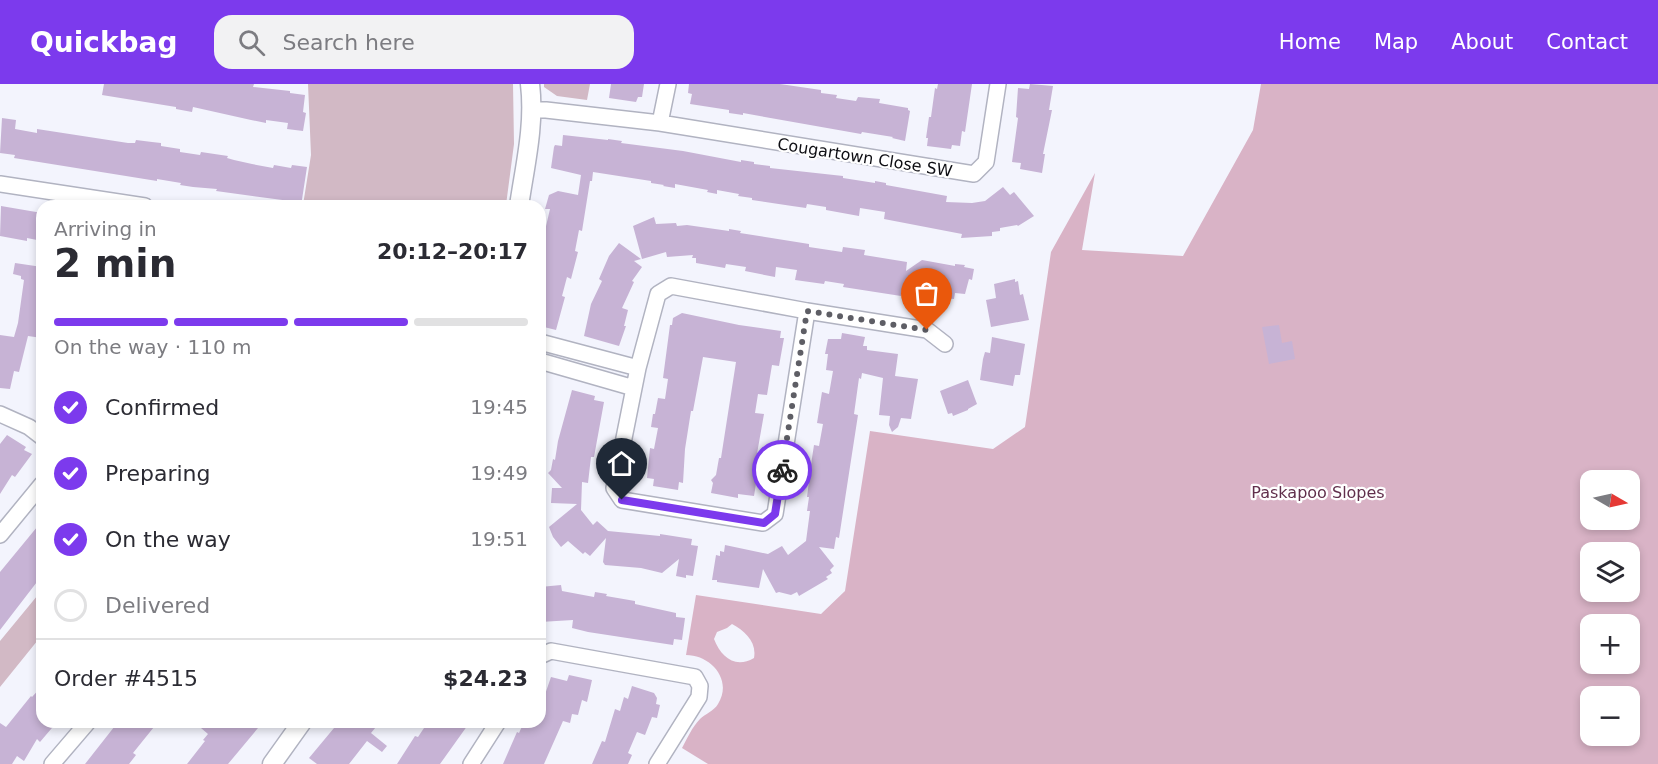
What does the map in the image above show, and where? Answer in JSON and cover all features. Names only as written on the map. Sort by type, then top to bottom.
[{"type":"street","points":[[520,200],[531,129],[530,84]]},
{"type":"street","points":[[660,123],[668,84]]},
{"type":"street","name":"Cougartown Close SW","points":[[532,110],[660,123],[974,174],[986,162],[998,84]]},
{"type":"street","points":[[0,184],[105,200]]},
{"type":"street","points":[[807,311],[775,514],[764,523],[622,500],[614,488],[638,368],[658,294],[671,286],[927,330],[945,344]]},
{"type":"street","points":[[546,344],[638,368]]},
{"type":"street","points":[[546,363],[634,388]]},
{"type":"street","points":[[0,414],[36,433]]},
{"type":"street","points":[[0,535],[36,491]]},
{"type":"street","points":[[546,653],[551,651],[696,677],[700,686],[699,697],[657,764]]},
{"type":"street","points":[[52,764],[83,728]]},
{"type":"street","points":[[272,764],[298,728]]},
{"type":"street","points":[[471,764],[494,728]]},
{"type":"shaded area","points":[[308,84],[513,84],[514,144],[507,200],[304,200],[311,155]]},
{"type":"shaded area","points":[[544,84],[590,84],[587,100],[557,96],[544,87]]},
{"type":"shaded area","points":[[36,597],[36,642],[0,687],[0,641]]},
{"type":"green space","name":"Paskapoo Slopes","points":[[1261,84],[1658,84],[1658,764],[708,764],[682,748],[697,722],[718,704],[723,686],[717,670],[711,664],[704,659],[686,655],[696,595],[821,614],[845,591],[870,431],[993,449],[1025,427],[1051,252],[1095,173],[1082,250],[1183,256],[1253,130]],"holes":[[[732,624],[752,642],[754,658],[735,662],[725,656],[717,645],[714,639],[717,632]]]},
{"type":"building","points":[[104,84],[254,84],[253,87],[290,91],[290,93],[305,95],[303,112],[306,113],[303,131],[287,129],[288,123],[266,120],[266,123],[193,107],[192,112],[176,109],[176,107],[102,95]]},
{"type":"building","points":[[611,84],[644,84],[642,97],[638,97],[636,102],[609,98]]},
{"type":"building","points":[[689,84],[780,84],[821,90],[821,93],[837,95],[836,98],[856,101],[858,97],[880,99],[879,103],[908,108],[910,111],[905,141],[893,137],[862,132],[861,134],[743,113],[743,115],[729,113],[729,110],[690,104],[692,94],[688,93]]},
{"type":"building","points":[[938,84],[972,84],[965,132],[962,131],[960,146],[952,145],[951,149],[927,146],[929,117],[931,117],[935,88],[937,89]]},
{"type":"building","points":[[1030,84],[1053,86],[1049,110],[1052,110],[1043,154],[1045,154],[1042,173],[1020,169],[1021,163],[1012,162],[1018,118],[1016,117],[1018,88],[1029,89]]},
{"type":"building","points":[[2,118],[16,120],[15,129],[37,133],[37,129],[128,143],[135,143],[136,140],[161,143],[161,146],[180,149],[180,152],[228,156],[227,158],[234,160],[273,168],[274,165],[291,168],[292,165],[307,167],[302,200],[283,200],[14,158],[15,155],[0,153]]},
{"type":"building","points":[[563,135],[622,141],[621,143],[741,162],[741,160],[754,162],[754,164],[770,166],[770,168],[886,183],[886,185],[947,196],[946,202],[985,201],[1003,187],[1010,195],[1014,192],[1034,216],[1018,226],[1000,228],[1000,231],[992,232],[992,236],[961,238],[962,234],[884,219],[885,212],[860,208],[859,216],[826,210],[826,207],[807,204],[806,208],[752,200],[752,198],[738,196],[739,194],[717,190],[717,194],[707,192],[708,190],[675,184],[675,188],[651,183],[651,181],[593,172],[582,231],[579,230],[575,251],[578,252],[571,279],[567,277],[562,296],[565,297],[556,330],[546,328],[546,226],[550,209],[546,209],[546,206],[549,195],[558,191],[578,195],[581,175],[551,168],[555,145],[562,146]]},
{"type":"building","points":[[1,206],[36,212],[36,240],[27,238],[27,241],[0,236]]},
{"type":"building","points":[[654,217],[656,224],[676,223],[677,226],[687,225],[729,231],[729,229],[842,252],[843,247],[865,250],[864,255],[907,262],[906,271],[922,260],[955,266],[955,264],[965,265],[964,267],[974,269],[972,280],[969,279],[965,294],[955,293],[954,299],[924,296],[924,292],[902,289],[901,296],[843,287],[844,284],[825,281],[824,284],[795,280],[797,270],[776,267],[775,277],[745,271],[746,267],[726,264],[725,268],[696,263],[696,258],[692,258],[693,255],[667,257],[666,252],[642,259],[633,226]]},
{"type":"building","points":[[619,243],[641,259],[634,261],[642,267],[632,281],[634,282],[622,308],[628,310],[624,326],[626,326],[619,346],[584,336],[591,304],[602,281],[599,279],[609,256]]},
{"type":"building","points":[[15,263],[36,266],[36,337],[28,336],[19,372],[14,371],[10,389],[0,388],[0,335],[14,337],[18,323],[24,280],[21,276],[13,274]]},
{"type":"building","points":[[1015,279],[1015,282],[1018,281],[1020,295],[1023,294],[1029,320],[991,327],[986,300],[996,298],[994,284]]},
{"type":"building","points":[[682,313],[781,331],[780,338],[784,338],[779,366],[772,365],[767,395],[758,394],[755,413],[764,414],[755,465],[759,465],[754,496],[738,494],[738,498],[711,493],[713,483],[711,480],[716,475],[719,458],[721,458],[736,362],[703,357],[693,411],[691,411],[683,483],[679,482],[678,490],[653,486],[654,479],[647,478],[650,448],[654,449],[658,428],[651,427],[653,414],[655,414],[658,398],[665,399],[668,379],[663,378],[670,325],[672,325],[673,318]]},
{"type":"building","points":[[1279,325],[1282,343],[1292,341],[1295,359],[1269,364],[1262,327]]},
{"type":"building","points":[[842,333],[865,337],[863,346],[867,346],[867,350],[898,354],[895,376],[918,379],[911,419],[901,418],[898,427],[892,432],[889,425],[890,416],[879,415],[883,378],[862,373],[861,379],[859,378],[854,414],[858,415],[839,538],[836,537],[834,549],[819,547],[834,566],[830,570],[832,573],[826,577],[828,579],[799,596],[797,592],[791,595],[776,593],[763,569],[759,588],[712,580],[716,555],[720,556],[720,551],[724,552],[725,545],[768,554],[782,546],[788,555],[806,541],[810,511],[807,511],[809,497],[807,497],[812,458],[814,445],[819,446],[823,424],[817,423],[822,392],[829,394],[833,371],[826,370],[828,354],[825,354],[828,339],[841,339]]},
{"type":"building","points":[[992,337],[1025,344],[1020,375],[1015,375],[1013,386],[980,380],[983,359],[985,352],[990,353]]},
{"type":"building","points":[[968,380],[977,404],[953,416],[952,413],[948,414],[940,391]]},
{"type":"building","points":[[572,390],[595,396],[594,400],[604,402],[594,457],[591,457],[588,483],[582,482],[581,510],[593,525],[597,521],[608,531],[660,536],[660,534],[692,539],[691,545],[698,546],[693,576],[686,575],[686,578],[676,576],[679,559],[662,573],[641,568],[605,565],[603,562],[606,538],[590,556],[585,552],[583,554],[568,541],[561,547],[553,537],[549,527],[577,504],[551,503],[552,488],[562,488],[548,473],[551,470],[553,459],[555,460]]},
{"type":"building","points":[[7,435],[26,447],[24,450],[32,454],[15,477],[12,475],[0,494],[0,444]]},
{"type":"building","points":[[36,528],[36,583],[0,630],[0,572]]},
{"type":"building","points":[[561,585],[562,591],[594,597],[595,592],[607,594],[606,596],[635,601],[635,604],[676,613],[676,617],[685,618],[682,640],[674,639],[673,645],[572,628],[573,620],[546,622],[546,586]]},
{"type":"building","points":[[569,675],[592,680],[587,702],[582,700],[578,715],[572,714],[570,723],[563,721],[544,764],[503,764],[517,732],[519,733],[521,728],[546,728],[546,692],[551,677],[567,681]]},
{"type":"building","points":[[632,686],[654,693],[657,698],[656,704],[660,705],[657,718],[652,717],[645,735],[637,732],[628,753],[632,755],[628,764],[592,764],[602,741],[605,742],[615,709],[620,711],[624,697],[628,699]]},
{"type":"building","points":[[36,693],[36,728],[52,728],[40,742],[37,739],[24,761],[17,756],[12,764],[0,764],[0,723],[6,727]]},
{"type":"building","points":[[113,728],[153,728],[133,753],[136,755],[129,764],[85,764]]},
{"type":"building","points":[[201,728],[258,728],[228,764],[187,764],[208,734]]},
{"type":"building","points":[[334,728],[375,728],[371,733],[387,746],[382,752],[367,741],[349,764],[317,764],[309,758]]},
{"type":"building","points":[[424,728],[466,728],[440,764],[397,764],[415,736],[418,737]]},
{"type":"way so far","points":[[782,470],[807,311],[927,330]]},
{"type":"route","points":[[622,500],[764,523],[775,514],[782,470]]}]
